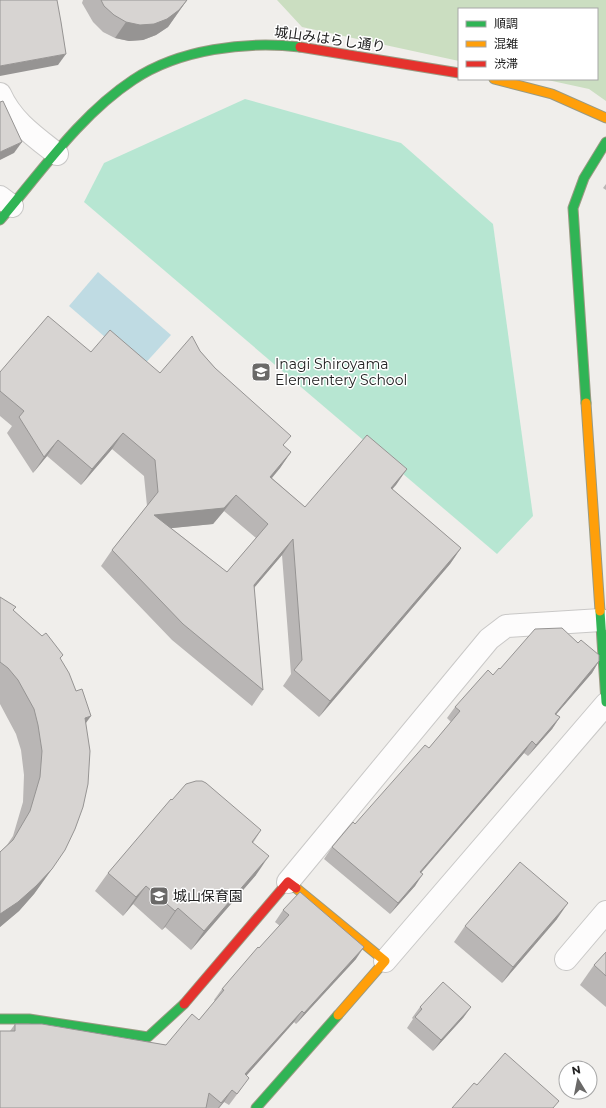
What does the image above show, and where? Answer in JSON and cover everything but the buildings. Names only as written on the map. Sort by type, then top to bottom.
[{"type":"street","name":"城山みはらし通り","points":[[4,208],[57,154],[82,125],[132,81],[156,68],[187,56],[220,47],[266,44],[291,46],[458,73]]},
{"type":"street","points":[[498,80],[543,90],[570,100],[606,118]]},
{"type":"street","points":[[0,94],[11,114],[26,130],[57,154]]},
{"type":"street","points":[[256,1108],[385,961],[606,703],[573,208],[584,178],[606,142]]},
{"type":"street","points":[[0,1019],[30,1019],[148,1037],[179,1009],[288,882],[489,639],[506,626],[601,620]]},
{"type":"street","points":[[288,882],[385,961]]},
{"type":"street","points":[[566,959],[606,912]]},
{"type":"green space","points":[[277,0],[606,0],[606,101],[589,89],[548,80],[598,80],[598,8],[458,8],[458,61],[302,27]]},
{"type":"green space","points":[[245,99],[401,143],[493,224],[533,516],[497,554],[84,202],[104,163]]},
{"type":"water","points":[[98,272],[171,335],[141,368],[69,306]]},
{"type":"traffic: fast","points":[[0,220],[78,127],[114,94],[151,69],[192,54],[214,50],[258,45],[300,47]]},
{"type":"traffic: fast","points":[[586,403],[573,208],[584,178],[606,142]]},
{"type":"traffic: fast","points":[[600,611],[606,702]]},
{"type":"traffic: fast","points":[[0,1019],[29,1019],[148,1037],[184,1004]]},
{"type":"traffic: fast","points":[[256,1108],[338,1015]]},
{"type":"traffic: slow","points":[[498,80],[552,94],[606,118]]},
{"type":"traffic: slow","points":[[586,403],[600,611]]},
{"type":"traffic: slow","points":[[296,888],[385,961],[338,1015]]},
{"type":"traffic: jam","points":[[300,47],[458,73]]},
{"type":"traffic: jam","points":[[184,1004],[288,882],[296,888]]},
{"type":"place","name":"Inagi Shiroyama Elementery School","points":[[261,372]]},
{"type":"place","name":"城山保育園","points":[[159,896]]}]
